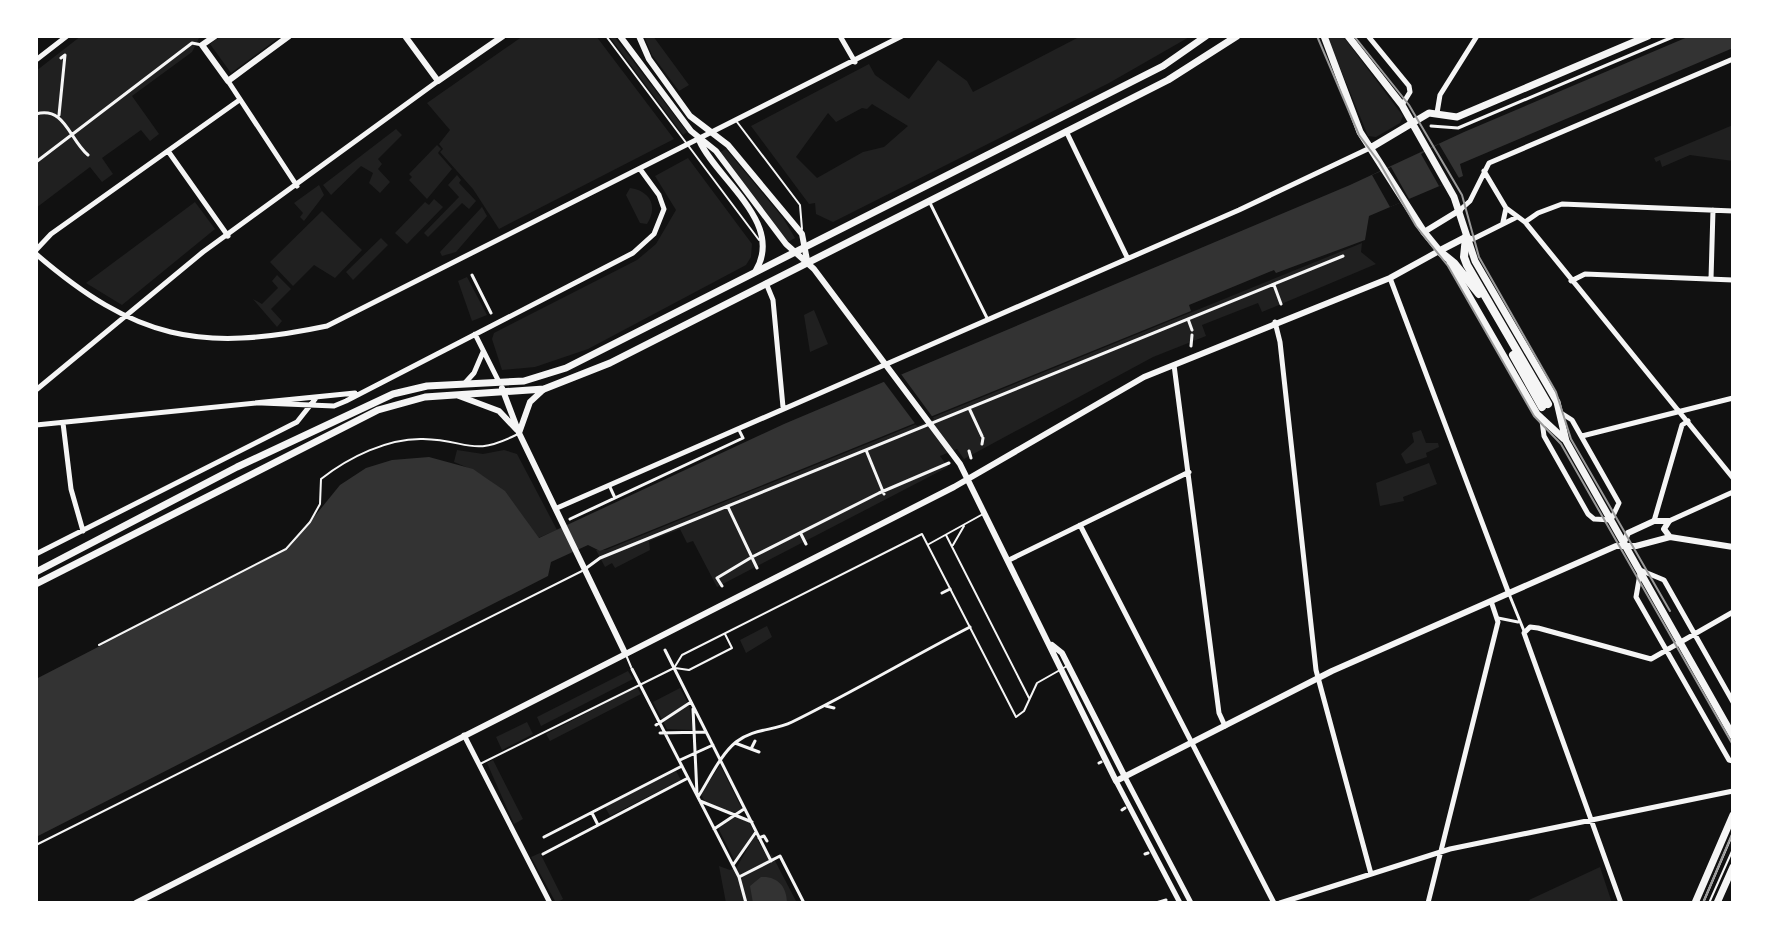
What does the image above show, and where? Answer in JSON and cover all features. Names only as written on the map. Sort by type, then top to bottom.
[{"type":"highway","points":[[1439,251],[1470,281],[1545,406],[1467,265],[1464,257],[1466,237]]},
{"type":"main road","points":[[36,572],[237,467],[393,394],[542,378],[566,368],[1163,66],[1206,36]]},
{"type":"main road","points":[[36,584],[359,419],[397,404],[425,397],[544,389],[610,363],[807,260],[1168,80],[1237,36]]},
{"type":"main road","points":[[1324,36],[1352,114],[1424,232],[1451,265],[1541,418],[1566,441],[1733,736]]},
{"type":"main road","points":[[1348,36],[1402,105],[1447,183],[1460,210],[1475,261],[1560,412],[1566,441]]},
{"type":"main road","points":[[1372,147],[1426,114],[1457,117],[1648,36]]},
{"type":"main road","points":[[1163,66],[1168,80]]},
{"type":"main road","points":[[1439,251],[1466,237]]},
{"type":"main road","points":[[1695,903],[1733,815]]},
{"type":"main road","points":[[1717,903],[1733,867]]},
{"type":"street","points":[[36,60],[67,36]]},
{"type":"street","points":[[202,45],[215,36]]},
{"type":"street","points":[[228,81],[289,36]]},
{"type":"street","points":[[405,36],[438,81]]},
{"type":"street","points":[[36,390],[122,317],[228,236],[503,36]]},
{"type":"street","points":[[620,36],[754,216],[761,243],[759,264],[753,274]]},
{"type":"street","points":[[639,36],[649,59],[685,109],[728,145],[802,234],[807,247],[807,260]]},
{"type":"street","points":[[840,36],[855,62]]},
{"type":"street","points":[[238,101],[51,234],[36,252],[75,287],[122,317],[181,335],[227,338],[283,336],[327,326],[737,122],[902,36]]},
{"type":"street","points":[[1368,36],[1409,86],[1410,92],[1402,105]]},
{"type":"street","points":[[1437,113],[1440,95],[1477,36]]},
{"type":"street","points":[[1431,126],[1452,129],[1642,47],[1675,36]]},
{"type":"street","points":[[36,162],[192,43],[202,45],[297,186]]},
{"type":"street","points":[[61,58],[65,55],[61,114],[71,135],[88,155]]},
{"type":"street","points":[[1424,232],[1470,201],[1489,163],[1733,59]]},
{"type":"street","points":[[36,114],[61,114]]},
{"type":"street","points":[[1066,131],[1127,257]]},
{"type":"street","points":[[699,140],[716,151],[794,253],[807,260],[951,451],[1009,560],[1052,645],[1060,670],[1180,903]]},
{"type":"street","points":[[557,508],[1239,210],[1372,147]]},
{"type":"street","points":[[168,151],[228,236]]},
{"type":"street","points":[[262,403],[334,406],[633,253],[649,240],[664,209],[659,195],[640,169]]},
{"type":"street","points":[[1483,170],[1506,208],[1515,218],[1525,222],[1733,478]]},
{"type":"street","points":[[929,201],[987,318]]},
{"type":"street","points":[[1525,222],[1559,204],[1733,211]]},
{"type":"street","points":[[1503,222],[1506,208]]},
{"type":"street","points":[[1711,279],[1713,210]]},
{"type":"street","points":[[1466,237],[1473,239],[1515,218]]},
{"type":"street","points":[[136,903],[967,479],[1144,377],[1390,278],[1439,251]]},
{"type":"street","points":[[585,569],[600,558],[1343,256]]},
{"type":"street","points":[[1571,281],[1585,274],[1733,280]]},
{"type":"street","points":[[472,275],[491,313]]},
{"type":"street","points":[[1390,278],[1525,631]]},
{"type":"street","points":[[766,282],[773,300],[783,407]]},
{"type":"street","points":[[1274,285],[1281,304]]},
{"type":"street","points":[[1217,307],[1221,317]]},
{"type":"street","points":[[1188,319],[1192,332],[1191,346]]},
{"type":"street","points":[[1275,322],[1280,342],[1318,678],[1371,874]]},
{"type":"street","points":[[475,334],[625,653]]},
{"type":"street","points":[[464,384],[478,366],[483,351]]},
{"type":"street","points":[[1174,365],[1219,713],[1225,726]]},
{"type":"street","points":[[519,433],[530,402],[544,389]]},
{"type":"street","points":[[36,425],[356,393]]},
{"type":"street","points":[[458,396],[499,411],[519,433]]},
{"type":"street","points":[[36,554],[297,422],[316,398]]},
{"type":"street","points":[[1582,436],[1733,398]]},
{"type":"street","points":[[969,408],[982,440]]},
{"type":"street","points":[[1541,418],[1544,436],[1588,514],[1594,519],[1611,520],[1619,503],[1572,420],[1560,412]]},
{"type":"street","points":[[1654,521],[1682,425],[1688,421]]},
{"type":"street","points":[[63,422],[71,489],[83,531]]},
{"type":"street","points":[[570,519],[743,438],[738,427]]},
{"type":"street","points":[[699,444],[704,456]]},
{"type":"street","points":[[866,450],[883,493]]},
{"type":"street","points":[[969,451],[971,458]]},
{"type":"street","points":[[722,586],[717,578],[752,557],[949,463]]},
{"type":"street","points":[[1009,560],[1189,472]]},
{"type":"street","points":[[609,485],[615,498]]},
{"type":"street","points":[[1623,544],[1628,533],[1654,521],[1669,521],[1733,492]]},
{"type":"street","points":[[728,506],[757,568]]},
{"type":"street","points":[[1669,521],[1664,529],[1670,537]]},
{"type":"street","points":[[1080,525],[1277,903],[1441,852],[1733,791]]},
{"type":"street","points":[[801,534],[806,544]]},
{"type":"street","points":[[1116,781],[1318,678],[1623,544],[1636,546],[1670,537],[1733,547]]},
{"type":"street","points":[[1733,702],[1731,693],[1664,580],[1640,571],[1634,591],[1636,597],[1729,760],[1733,761]]},
{"type":"street","points":[[942,593],[950,589]]},
{"type":"street","points":[[1428,903],[1498,618],[1492,604]]},
{"type":"street","points":[[1621,903],[1524,637],[1525,631],[1530,627],[1538,628],[1651,659],[1733,612]]},
{"type":"street","points":[[1498,618],[1519,622]]},
{"type":"street","points":[[698,798],[735,743],[757,730],[782,727],[826,706],[970,627]]},
{"type":"street","points":[[1052,645],[1068,666],[1191,903]]},
{"type":"street","points":[[665,650],[771,861]]},
{"type":"street","points":[[632,669],[739,877],[746,903]]},
{"type":"street","points":[[658,723],[692,704]]},
{"type":"street","points":[[692,704],[698,798]]},
{"type":"street","points":[[826,706],[834,708]]},
{"type":"street","points":[[662,732],[706,732]]},
{"type":"street","points":[[464,735],[550,903]]},
{"type":"street","points":[[735,743],[754,745],[759,752]]},
{"type":"street","points":[[679,760],[713,745]]},
{"type":"street","points":[[544,837],[682,766]]},
{"type":"street","points":[[730,778],[736,775]]},
{"type":"street","points":[[543,854],[688,778]]},
{"type":"street","points":[[698,798],[752,822]]},
{"type":"street","points":[[714,829],[745,808]]},
{"type":"street","points":[[592,813],[598,825]]},
{"type":"street","points":[[733,866],[756,832]]},
{"type":"street","points":[[759,838],[764,836],[767,841]]},
{"type":"street","points":[[739,877],[780,856],[804,903]]},
{"type":"street","points":[[1156,903],[1164,902]]},
{"type":"lane","points":[[606,36],[761,243]]},
{"type":"lane","points":[[737,122],[800,205],[802,234]]},
{"type":"lane","points":[[99,645],[286,549],[310,522],[320,504],[321,479],[363,453],[401,441],[422,439],[478,449],[491,447],[519,433]]},
{"type":"lane","points":[[928,544],[984,514]]},
{"type":"lane","points":[[952,547],[964,525]]},
{"type":"lane","points":[[674,668],[682,655],[922,534],[1016,717],[1024,711],[1037,683],[1068,666]]},
{"type":"lane","points":[[946,535],[1030,700]]},
{"type":"lane","points":[[36,845],[585,569]]},
{"type":"lane","points":[[479,765],[639,682],[674,668],[689,670],[732,648],[725,634]]},
{"type":"lane","points":[[625,653],[632,669]]},
{"type":"lane","points":[[1703,903],[1733,833]]},
{"type":"lane","points":[[1709,903],[1733,849]]},
{"type":"shaded area","points":[[81,36],[200,36],[192,52],[132,96],[159,134],[150,141],[141,130],[102,158],[113,174],[102,182],[90,167],[36,208],[36,71]]},
{"type":"shaded area","points":[[220,36],[281,36],[231,73],[210,44]]},
{"type":"shaded area","points":[[523,36],[596,36],[674,139],[499,229],[473,189],[440,152],[443,149],[439,144],[450,130],[427,103]]},
{"type":"shaded area","points":[[609,36],[614,36],[687,132],[683,135]]},
{"type":"shaded area","points":[[644,36],[653,36],[689,85],[679,91],[652,55]]},
{"type":"shaded area","points":[[1081,36],[1191,36],[1109,83],[833,222],[816,214],[815,203],[809,204],[751,126],[869,64],[875,75],[909,99],[938,60],[967,81],[973,92]],"holes":[[[872,104],[908,126],[884,147],[863,152],[817,178],[796,157],[828,113],[836,122]]]},
{"type":"shaded area","points":[[1327,36],[1343,36],[1403,116],[1400,123],[1376,137],[1368,136]]},
{"type":"shaded area","points":[[1690,36],[1733,36],[1733,48],[1460,164],[1463,176],[1369,216],[1365,240],[1276,273],[1274,270],[1189,305],[1191,311],[600,551],[588,545],[551,562],[548,576],[36,837],[36,679],[288,549],[340,485],[366,468],[392,460],[429,457],[473,469],[505,491],[539,538],[784,424],[1350,185],[1464,132]]},
{"type":"shaded area","points":[[1733,125],[1733,161],[1690,155],[1662,167],[1660,160],[1656,162],[1654,158]]},
{"type":"shaded area","points":[[396,129],[402,135],[378,159],[382,164],[378,169],[390,182],[380,193],[369,183],[373,173],[361,166],[331,195],[323,185]]},
{"type":"shaded area","points":[[437,145],[441,149],[438,153],[452,169],[427,199],[409,180],[412,177],[409,174]]},
{"type":"shaded area","points":[[726,149],[783,218],[795,238],[788,242],[720,152]]},
{"type":"shaded area","points":[[688,158],[752,244],[751,257],[746,265],[588,349],[535,367],[502,370],[492,339],[494,333],[637,260],[656,244],[676,210],[655,176]]},
{"type":"shaded area","points":[[457,175],[461,180],[459,183],[476,201],[469,209],[462,203],[428,237],[424,233],[459,197],[448,185]]},
{"type":"shaded area","points":[[319,185],[324,195],[304,221],[300,217],[303,213],[294,203]]},
{"type":"shaded area","points":[[630,188],[648,196],[652,212],[647,224],[640,223],[626,195]]},
{"type":"shaded area","points":[[434,199],[443,207],[407,244],[395,233],[425,202],[429,205]]},
{"type":"shaded area","points":[[195,202],[215,229],[122,305],[86,283]]},
{"type":"shaded area","points":[[482,207],[487,216],[456,252],[442,256],[440,252]]},
{"type":"shaded area","points":[[322,211],[362,250],[335,278],[314,265],[293,286],[270,262]]},
{"type":"shaded area","points":[[381,238],[388,245],[353,280],[346,272]]},
{"type":"shaded area","points":[[1362,243],[1361,252],[1376,264],[1262,312],[1258,303],[1202,325],[1206,336],[1153,357],[964,459],[957,449],[940,456],[948,467],[717,587],[693,541],[687,543],[680,529],[649,541],[650,550],[615,568],[612,563],[605,567],[596,550],[606,550]]},
{"type":"shaded area","points":[[277,275],[291,289],[271,309],[282,321],[277,327],[253,299],[262,304],[278,288],[272,281]]},
{"type":"shaded area","points":[[467,277],[487,315],[472,321],[458,281]]},
{"type":"shaded area","points":[[814,310],[828,344],[810,352],[804,315]]},
{"type":"shaded area","points":[[1421,430],[1426,443],[1438,443],[1439,447],[1426,453],[1427,457],[1406,464],[1401,454],[1414,442],[1412,433]]},
{"type":"shaded area","points":[[457,450],[483,454],[504,450],[517,454],[557,530],[538,538],[503,492],[482,476],[454,462]]},
{"type":"shaded area","points":[[1429,463],[1437,484],[1403,497],[1404,501],[1380,506],[1376,483]]},
{"type":"shaded area","points":[[767,626],[772,637],[746,653],[740,640]]},
{"type":"shaded area","points":[[628,671],[633,679],[541,726],[537,717]]},
{"type":"shaded area","points":[[637,687],[641,694],[550,741],[546,734]]},
{"type":"shaded area","points":[[680,688],[688,703],[662,719],[653,702]]},
{"type":"shaded area","points":[[689,705],[693,730],[667,729],[663,721]]},
{"type":"shaded area","points":[[527,722],[533,734],[502,750],[496,737]]},
{"type":"shaded area","points":[[493,760],[523,819],[514,824],[487,763]]},
{"type":"shaded area","points":[[720,765],[742,809],[735,814],[705,802],[701,794]]},
{"type":"shaded area","points":[[676,771],[681,780],[610,816],[605,807]]},
{"type":"shaded area","points":[[735,816],[749,822],[754,832],[735,861],[718,828]]},
{"type":"shaded area","points":[[755,835],[765,853],[772,855],[797,903],[726,903],[719,866],[730,870],[737,867]]},
{"type":"shaded area","points":[[540,853],[563,899],[556,903],[531,857]]},
{"type":"shaded area","points":[[1600,867],[1612,903],[1531,903],[1529,900]]},
{"type":"shaded area","points":[[761,877],[772,878],[780,884],[787,903],[753,903],[750,886]]},
{"type":"pier","points":[[1439,144],[1459,178],[1439,186],[1421,154]]},
{"type":"pier","points":[[1391,167],[1409,199],[1390,207],[1372,175]]},
{"type":"pier","points":[[898,370],[934,419],[917,426],[881,378]]},
{"type":"tram line","points":[[1317,36],[1359,135],[1379,162],[1416,226],[1448,266],[1534,416],[1561,444],[1733,745]]},
{"type":"tram line","points":[[1354,36],[1409,105],[1462,195],[1479,257],[1556,392],[1571,439],[1670,611]]},
{"type":"tram line","points":[[1703,903],[1733,832]]}]
